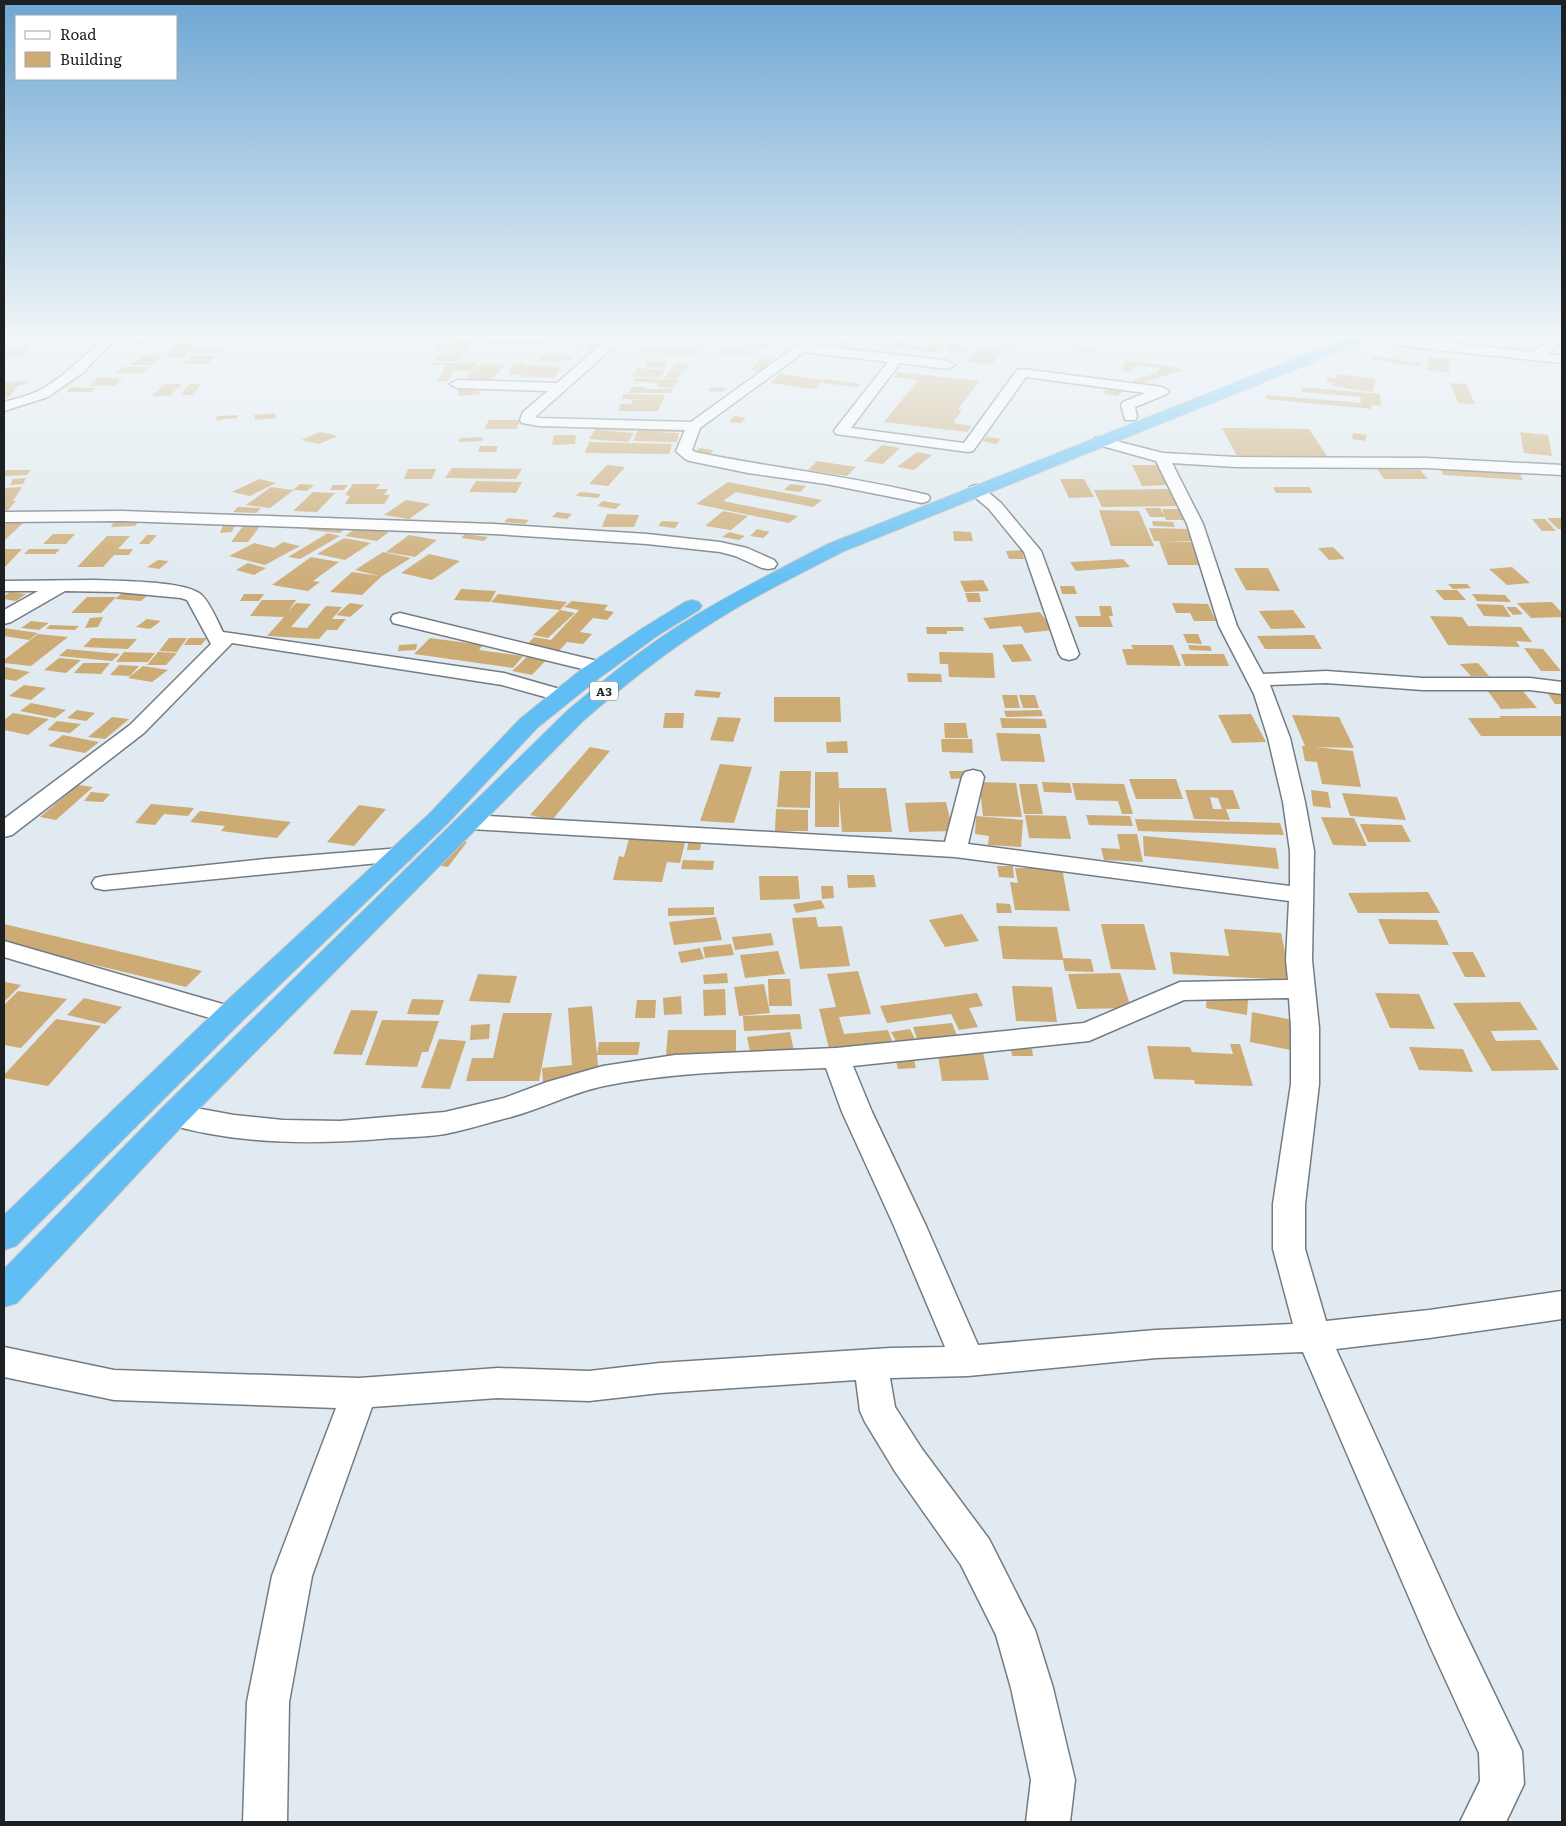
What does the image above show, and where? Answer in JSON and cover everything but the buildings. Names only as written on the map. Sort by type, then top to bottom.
[{"type":"highway","name":"A3","points":[[4,1236],[230,1014],[438,819],[529,723],[600,667],[650,632],[768,564],[848,526],[1055,444],[1124,419]]},
{"type":"highway","name":"A3","points":[[4,1292],[174,1115],[575,716],[623,675],[694,625],[769,582],[835,548],[1154,419]]},
{"type":"street","points":[[527,419],[529,421],[694,426]]},
{"type":"street","points":[[703,419],[694,426],[684,451],[690,456],[748,468],[826,479],[922,498]]},
{"type":"street","points":[[850,419],[841,431],[968,448],[989,419]]},
{"type":"street","points":[[1100,441],[1162,458],[1236,462],[1426,463],[1562,470]]},
{"type":"street","points":[[1162,458],[1195,524],[1228,626],[1264,694],[1279,738],[1294,802],[1302,851],[1299,960],[1300,989],[1305,1028],[1305,1084],[1289,1204],[1289,1250],[1314,1336],[1444,1632],[1500,1751],[1502,1784],[1482,1822]]},
{"type":"street","points":[[976,490],[995,506],[1032,551],[1069,654]]},
{"type":"street","points":[[4,517],[122,516],[480,528],[647,539],[720,547],[741,552],[768,564]]},
{"type":"street","points":[[4,586],[61,585],[132,588],[186,593],[194,597],[221,645]]},
{"type":"street","points":[[4,618],[61,585]]},
{"type":"street","points":[[400,619],[600,667]]},
{"type":"street","points":[[4,830],[137,729],[227,637],[504,679],[563,696]]},
{"type":"street","points":[[1257,680],[1326,677],[1423,684],[1530,684],[1562,688]]},
{"type":"street","points":[[955,850],[973,777]]},
{"type":"street","points":[[470,822],[955,850],[1028,858],[1302,896]]},
{"type":"street","points":[[104,883],[265,866],[401,855]]},
{"type":"street","points":[[4,949],[230,1014]]},
{"type":"street","points":[[174,1115],[234,1126],[273,1130],[340,1132],[445,1122],[510,1107],[557,1089],[603,1076],[675,1065],[836,1058],[1089,1032],[1180,991],[1300,989]]},
{"type":"street","points":[[836,1058],[857,1112],[910,1226],[968,1361]]},
{"type":"street","points":[[4,1362],[114,1384],[359,1393],[498,1384],[589,1386],[660,1378],[912,1362],[968,1361],[1156,1344],[1314,1336],[1429,1324],[1562,1305]]},
{"type":"street","points":[[871,1366],[878,1412],[908,1461],[975,1552],[1014,1630],[1032,1688],[1053,1780],[1048,1822]]},
{"type":"street","points":[[265,1822],[268,1702],[292,1576],[359,1393]]}]
